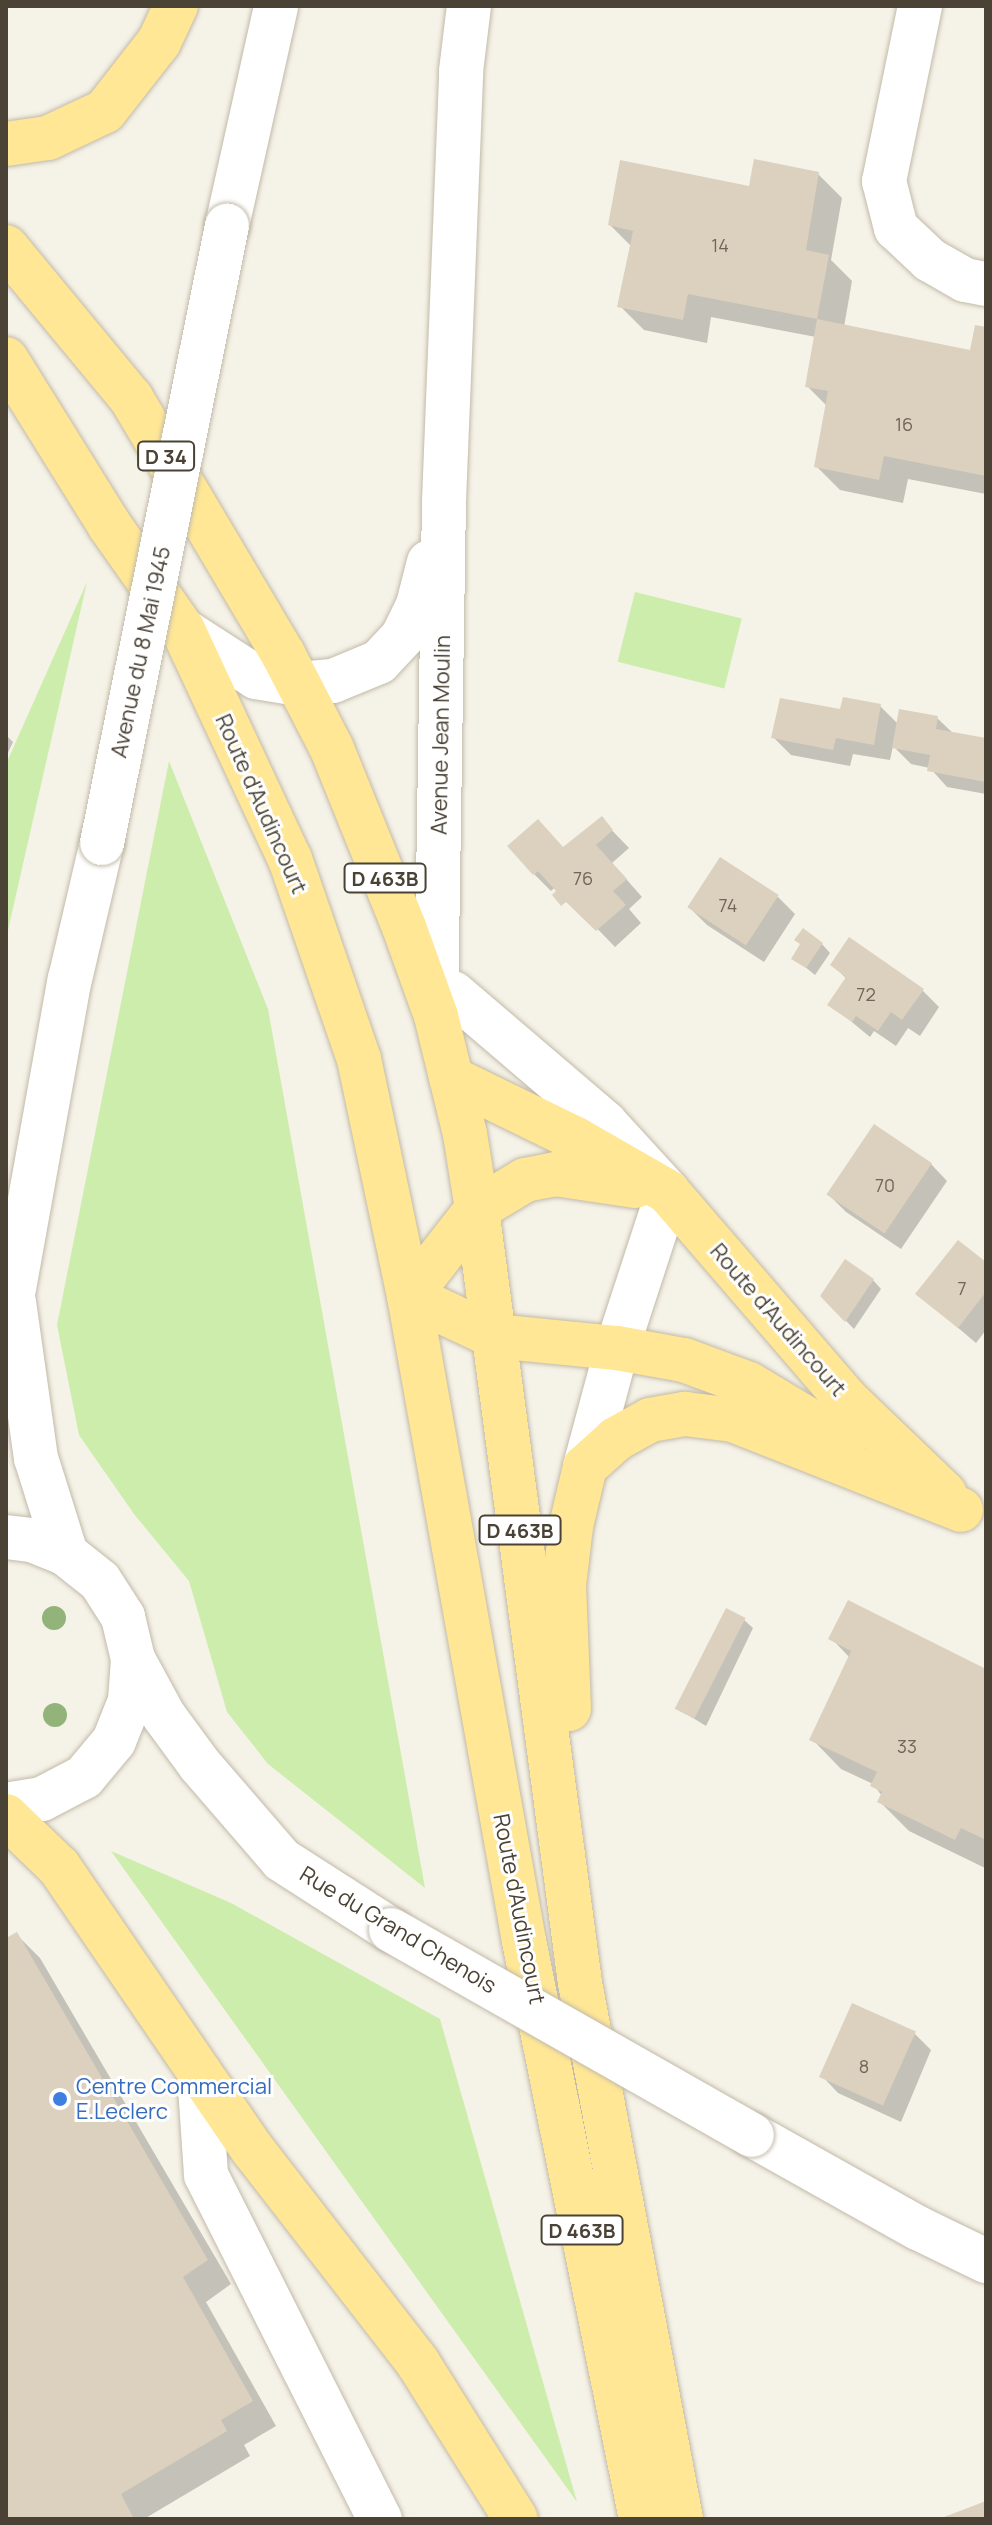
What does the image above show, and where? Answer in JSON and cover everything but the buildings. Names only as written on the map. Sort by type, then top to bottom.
[{"type":"main road","points":[[6,144],[48,138],[105,111],[159,42],[176,6]]},
{"type":"main road","name":"Route d'Audincourt","points":[[6,247],[131,398],[255,604],[332,749],[404,927],[444,1005],[451,1078],[477,1209],[580,1983],[681,2519]]},
{"type":"main road","name":"Route d'Audincourt","points":[[6,359],[110,526],[183,630],[290,859],[359,1059],[409,1296],[524,1941],[641,2519]]},
{"type":"main road","name":"Route d'Audincourt","points":[[451,1078],[576,1139],[668,1192],[846,1399],[974,1516]]},
{"type":"main road","points":[[409,1296],[477,1209],[525,1180],[555,1174],[589,1176],[668,1192]]},
{"type":"main road","name":"Route d'Audincourt","points":[[409,1296],[494,1336],[617,1348],[684,1360],[749,1384],[974,1516]]},
{"type":"main road","points":[[585,1467],[616,1439],[650,1420],[685,1414],[733,1420],[974,1516]]},
{"type":"main road","name":"Route d'Audincourt","points":[[580,1983],[564,1585],[571,1526],[585,1467]]},
{"type":"main road","points":[[6,1816],[59,1867],[253,2150],[418,2363],[516,2519]]},
{"type":"street","name":"Avenue du 8 Mai 1945","points":[[66,1554],[36,1458],[10,1316],[70,979],[102,843],[227,226],[276,6]]},
{"type":"street","name":"Avenue Jean Moulin","points":[[444,1005],[444,501],[461,71],[469,6]]},
{"type":"street","points":[[920,6],[884,181],[896,228],[930,260],[965,280],[986,284]]},
{"type":"street","name":"Avenue Jean Moulin","points":[[183,630],[256,677],[298,684],[333,681],[379,662],[403,636],[418,605],[444,501]]},
{"type":"street","points":[[444,1005],[605,1123],[668,1192],[617,1348],[585,1467]]},
{"type":"street","points":[[6,1537],[32,1540],[66,1554],[100,1581],[123,1617],[133,1659],[130,1701],[114,1741],[84,1777],[42,1799],[6,1805]]},
{"type":"street","name":"Rue du Grand Chenois","points":[[133,1659],[164,1716],[200,1765],[282,1860],[391,1930],[918,2228],[986,2261]]},
{"type":"street","points":[[199,2072],[206,2175],[380,2519]]},
{"type":"green space","points":[[87,582],[6,939],[6,764]]},
{"type":"green space","points":[[635,592],[742,619],[724,688],[618,662]]},
{"type":"green space","points":[[169,761],[268,1009],[425,1888],[268,1764],[227,1712],[189,1581],[134,1514],[79,1435],[57,1325]]},
{"type":"green space","points":[[111,1851],[231,1903],[440,2019],[577,2502]]},
{"type":"place","name":"Centre Commercial E.Leclerc","points":[[60,2099]]}]
